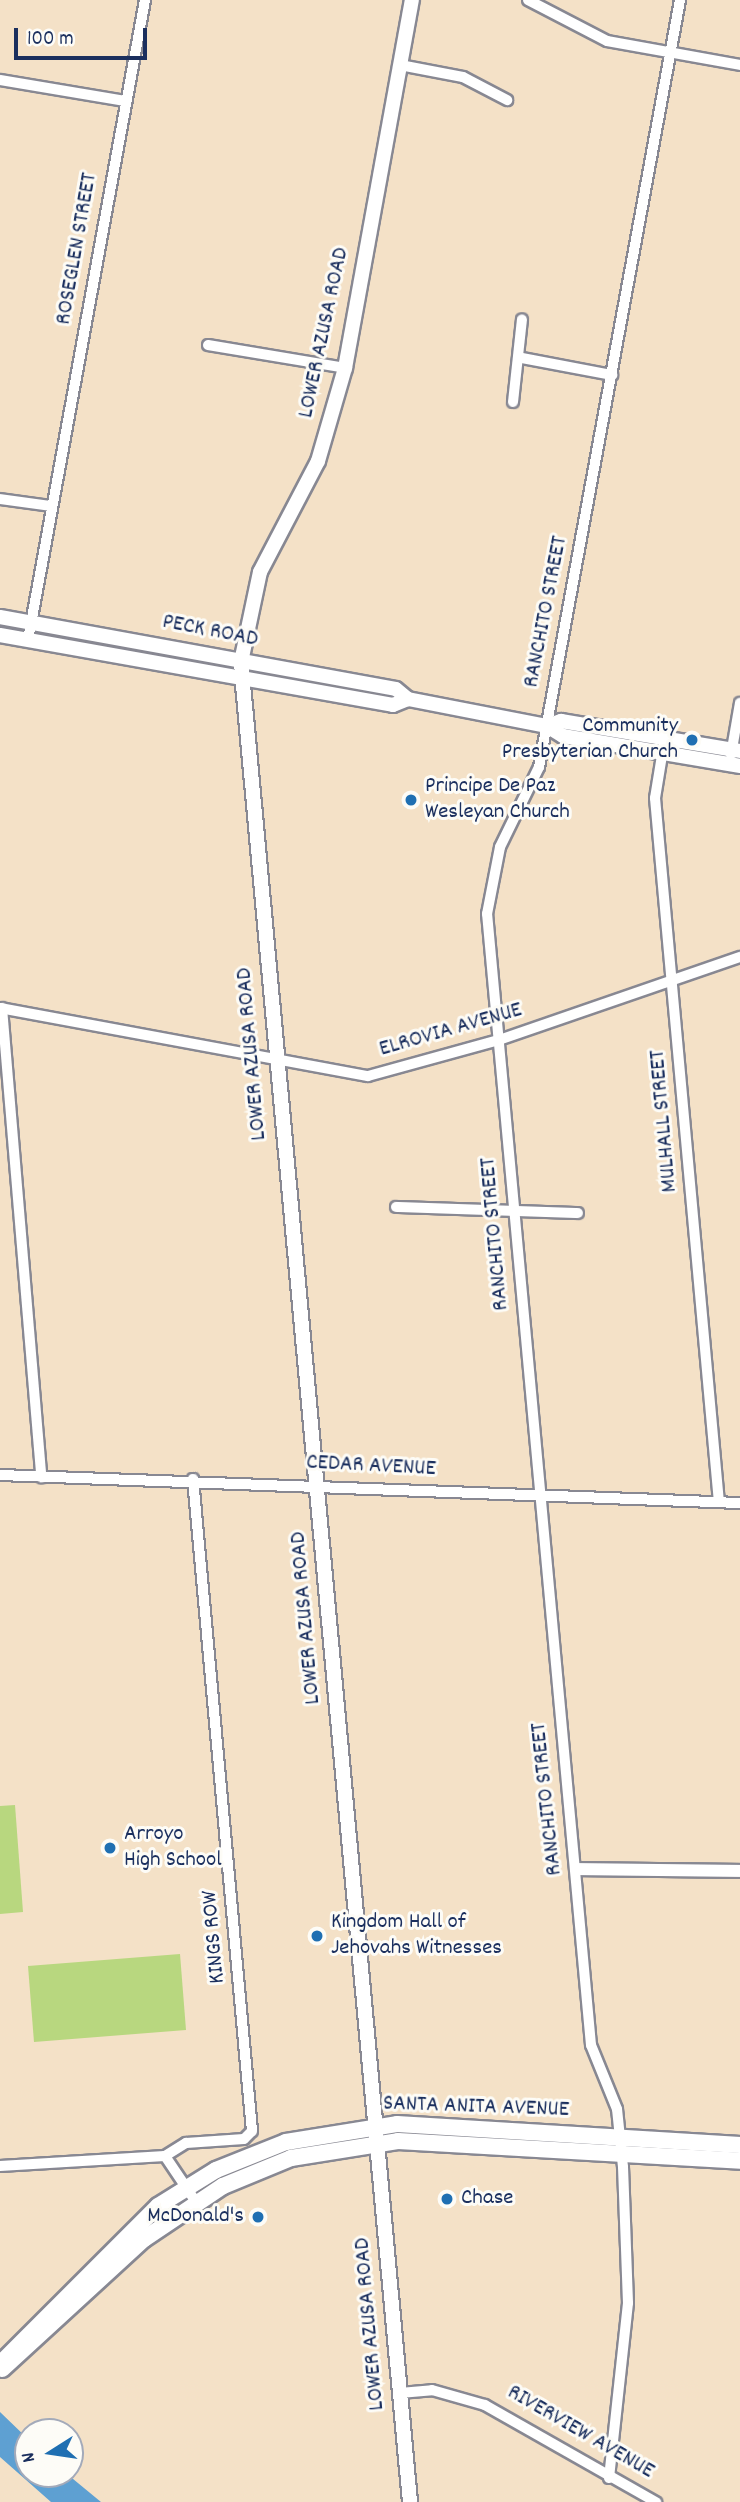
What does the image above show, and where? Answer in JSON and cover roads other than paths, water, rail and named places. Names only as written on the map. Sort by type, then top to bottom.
[{"type":"main road","name":"LOWER AZUSA ROAD","points":[[410,2502],[241,662],[260,572],[318,461],[345,368],[412,0]]},
{"type":"main road","name":"PECK ROAD","points":[[0,617],[396,689],[408,699],[547,726],[561,721],[735,758]]},
{"type":"main road","name":"PECK ROAD","points":[[0,635],[393,705],[408,699]]},
{"type":"main road","name":"SANTA ANITA AVENUE","points":[[0,2370],[100,2280],[196,2202],[291,2158],[377,2134]]},
{"type":"main road","name":"SANTA ANITA AVENUE","points":[[0,2364],[122,2237],[187,2187],[286,2142],[377,2134],[621,2146],[740,2145]]},
{"type":"main road","name":"SANTA ANITA AVENUE","points":[[621,2146],[740,2161]]},
{"type":"main road","points":[[100,2280],[122,2237]]},
{"type":"street","name":"ROSEGLEN STREET","points":[[28,640],[145,0]]},
{"type":"street","points":[[528,0],[581,33],[740,65]]},
{"type":"street","name":"RANCHITO STREET","points":[[609,2478],[628,2303],[621,2146],[617,2109],[591,2045],[577,1869],[487,914],[492,877],[539,767],[680,0]]},
{"type":"street","points":[[400,65],[463,77],[508,100]]},
{"type":"street","points":[[0,80],[126,102]]},
{"type":"street","points":[[513,402],[522,358],[522,319]]},
{"type":"street","points":[[208,345],[345,368]]},
{"type":"street","points":[[522,358],[612,375]]},
{"type":"street","points":[[0,499],[51,506]]},
{"type":"street","points":[[735,758],[740,703]]},
{"type":"street","name":"MULHALL STREET","points":[[664,744],[655,798],[674,981],[719,1502]]},
{"type":"street","name":"ELROVIA AVENUE","points":[[1,1008],[276,1063],[368,1076],[499,1040],[740,957]]},
{"type":"street","points":[[1,1008],[41,1477]]},
{"type":"street","points":[[396,1207],[578,1213]]},
{"type":"street","name":"CEDAR AVENUE","points":[[0,1475],[193,1479],[541,1497],[740,1503]]},
{"type":"street","name":"KINGS ROW","points":[[0,2166],[164,2156],[186,2143],[244,2138],[253,2130],[193,1479]]},
{"type":"street","points":[[577,1869],[740,1871]]},
{"type":"street","points":[[164,2156],[196,2202]]},
{"type":"street","name":"RIVERVIEW AVENUE","points":[[400,2393],[432,2390],[485,2405],[609,2478],[656,2502]]},
{"type":"water","points":[[0,2412],[14,2426],[14,2469],[0,2457]]},
{"type":"water","points":[[35,2488],[84,2488],[101,2502],[51,2502]]},
{"type":"place","name":"Community Presbyterian Church","points":[[692,740]]},
{"type":"place","name":"Principe De Paz Wesleyan Church","points":[[411,800]]},
{"type":"place","name":"Arroyo High School","points":[[110,1848]]},
{"type":"place","name":"Kingdom Hall of Jehovahs Witnesses","points":[[317,1936]]},
{"type":"place","name":"Chase","points":[[447,2199]]},
{"type":"place","name":"McDonald's","points":[[258,2217]]}]
